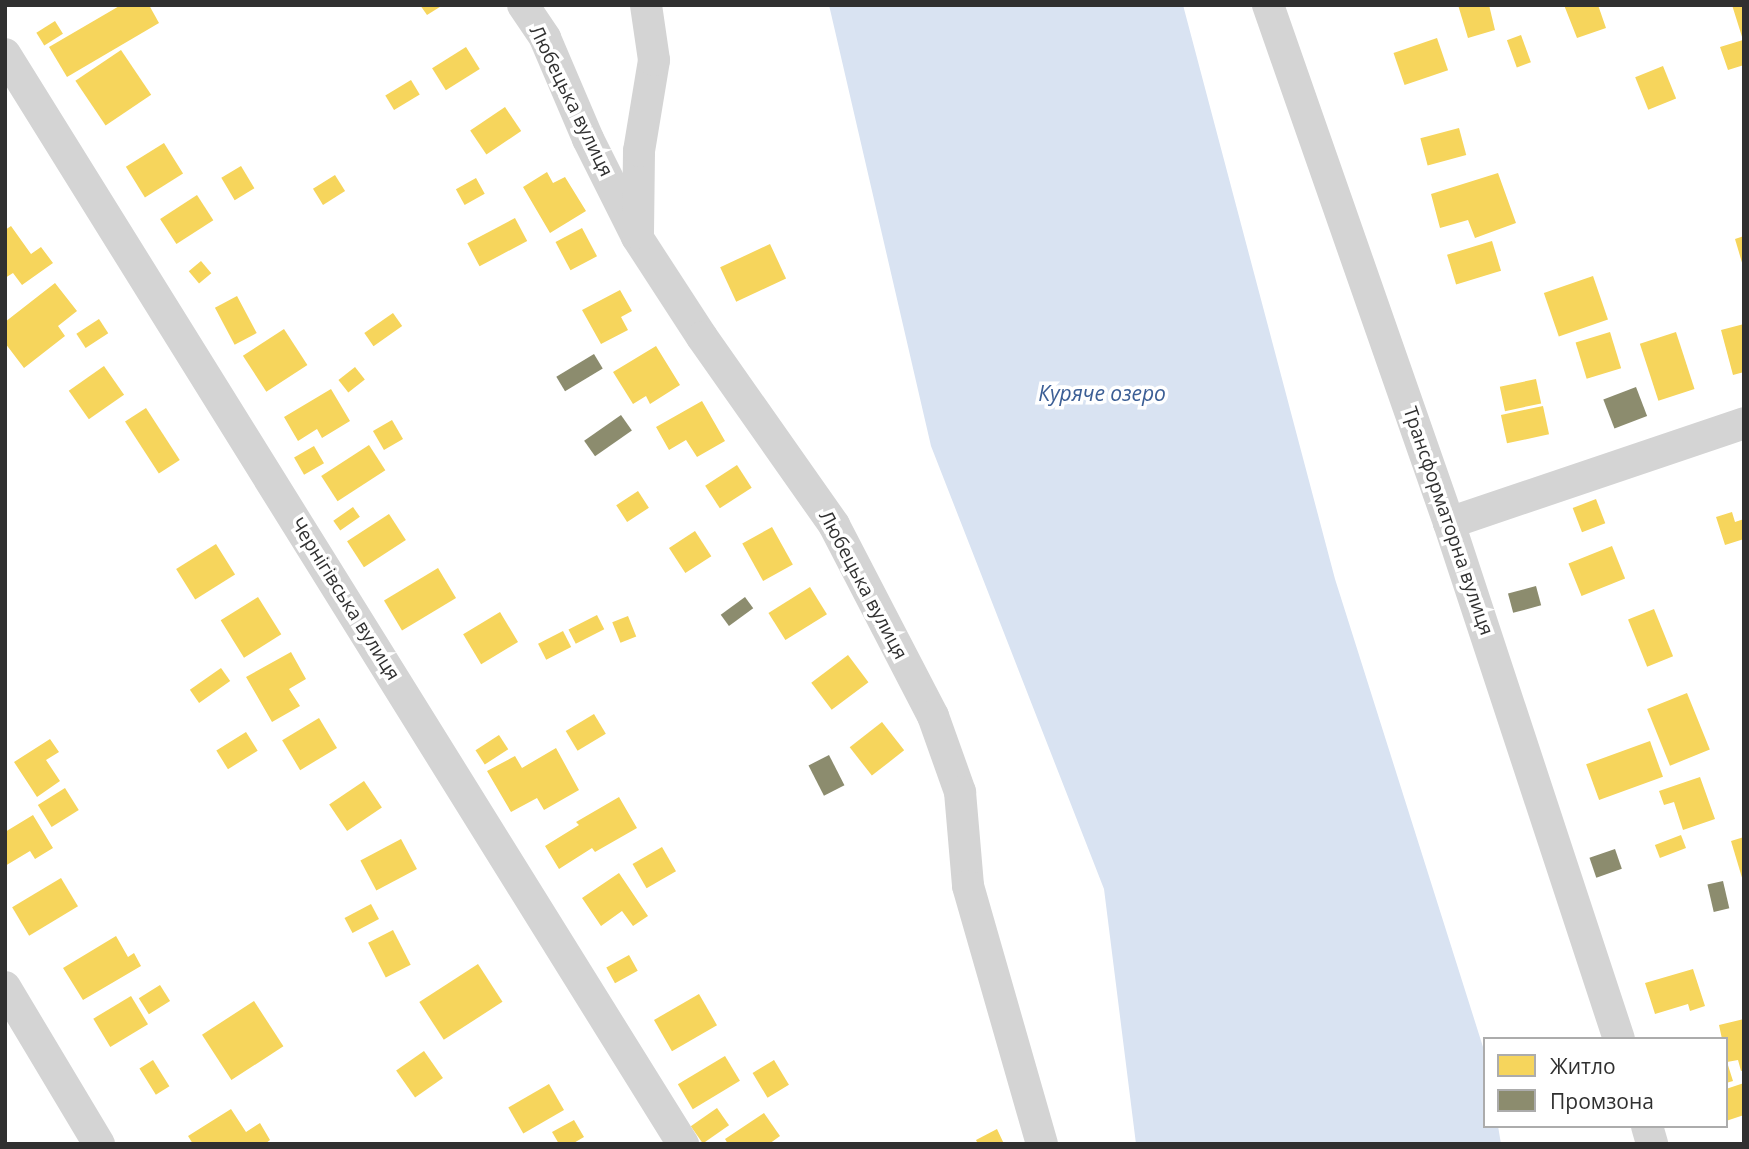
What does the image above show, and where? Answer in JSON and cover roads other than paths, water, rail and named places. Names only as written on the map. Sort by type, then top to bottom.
[{"type":"street","name":"Любецька вулиця","points":[[523,5],[545,38],[588,139],[638,237],[702,337],[834,525],[933,716],[960,792],[968,886],[1041,1144]]},
{"type":"street","points":[[638,237],[639,151],[654,60],[646,5]]},
{"type":"street","name":"Трансформаторна вулиця","points":[[1268,5],[1450,523],[1618,1037]]},
{"type":"street","name":"Чернігівська вулиця","points":[[5,54],[683,1144]]},
{"type":"street","points":[[1450,523],[1744,422]]},
{"type":"street","points":[[5,987],[99,1144]]},
{"type":"water","name":"Куряче озеро","points":[[829,5],[1183,5],[1335,579],[1483,1047],[1483,1128],[1498,1128],[1501,1144],[1136,1144],[1104,889],[931,446]]}]
